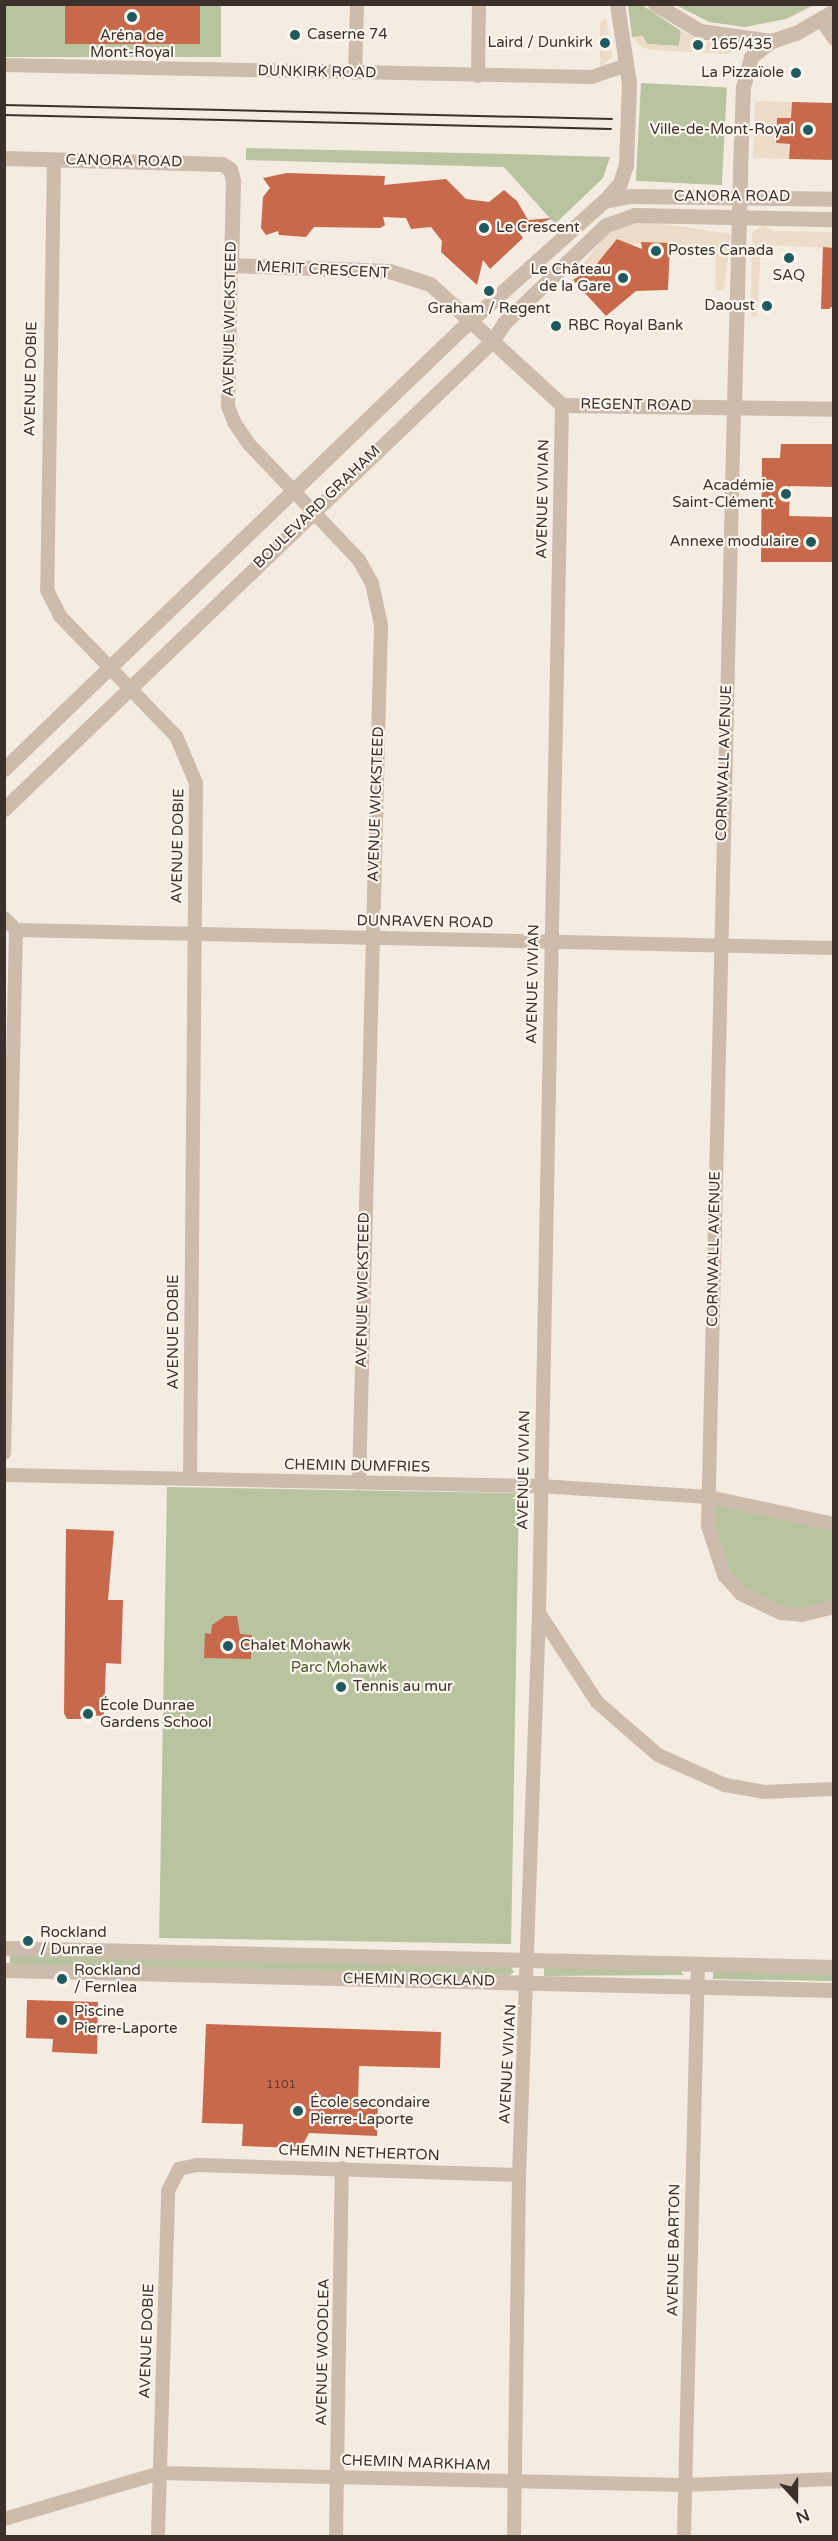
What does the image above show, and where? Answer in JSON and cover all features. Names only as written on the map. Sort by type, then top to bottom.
[{"type":"street","points":[[355,73],[357,4]]},
{"type":"street","points":[[478,76],[479,4]]},
{"type":"street","points":[[617,4],[629,83],[626,165],[635,215]]},
{"type":"street","points":[[655,4],[700,31],[771,41],[828,16],[834,38]]},
{"type":"street","name":"CORNWALL AVENUE","points":[[709,1497],[719,945],[743,87],[751,57],[771,41]]},
{"type":"street","name":"DUNKIRK ROAD","points":[[4,65],[592,77],[627,65]]},
{"type":"street","name":"CANORA ROAD","points":[[4,158],[222,164],[230,169],[233,180]]},
{"type":"street","name":"AVENUE DOBIE","points":[[54,160],[44,575],[60,616],[176,736],[196,783],[190,1479]]},
{"type":"street","name":"BOULEVARD GRAHAM","points":[[4,769],[473,320],[604,201],[621,183],[626,165]]},
{"type":"street","name":"AVENUE WICKSTEED","points":[[233,180],[228,406],[244,438],[358,560],[378,601],[358,1483]]},
{"type":"street","points":[[604,201],[630,196]]},
{"type":"street","name":"CANORA ROAD","points":[[630,196],[740,200],[834,199]]},
{"type":"street","name":"BOULEVARD GRAHAM","points":[[4,809],[311,512],[493,340],[504,323],[606,225],[635,215]]},
{"type":"street","name":"CANORA ROAD","points":[[635,215],[834,219]]},
{"type":"street","name":"MERIT CRESCENT","points":[[231,265],[389,271],[430,285],[473,320]]},
{"type":"street","name":"REGENT ROAD","points":[[473,320],[562,405],[734,406],[834,410]]},
{"type":"street","name":"AVENUE VIVIAN","points":[[514,2536],[519,2175],[539,1613],[562,405]]},
{"type":"street","points":[[4,918],[16,930],[4,1454]]},
{"type":"street","name":"DUNRAVEN ROAD","points":[[16,930],[834,948]]},
{"type":"street","name":"CHEMIN DUMFRIES","points":[[4,1475],[540,1486],[709,1497],[834,1524]]},
{"type":"street","points":[[709,1497],[708,1526],[713,1550],[724,1575],[741,1594],[781,1613],[802,1615],[834,1607]]},
{"type":"street","points":[[539,1613],[597,1702],[658,1755],[726,1785],[764,1792],[834,1789]]},
{"type":"street","name":"CHEMIN ROCKLAND","points":[[4,1948],[834,1967]]},
{"type":"street","name":"AVENUE BARTON","points":[[684,2536],[698,1964]]},
{"type":"street","name":"CHEMIN ROCKLAND","points":[[4,1970],[834,1990]]},
{"type":"street","name":"AVENUE DOBIE","points":[[158,2536],[169,2182],[179,2169],[197,2165]]},
{"type":"street","name":"CHEMIN NETHERTON","points":[[197,2165],[519,2175]]},
{"type":"street","name":"AVENUE WOODLEA","points":[[336,2536],[342,2169]]},
{"type":"street","name":"CHEMIN MARKHAM","points":[[4,2519],[160,2473],[685,2486],[834,2479]]},
{"type":"green space","points":[[5,5],[221,5],[221,57],[5,57]]},
{"type":"green space","points":[[628,5],[642,5],[681,31],[679,46],[646,44],[643,36],[632,37]]},
{"type":"green space","points":[[676,5],[814,5],[786,19],[745,27],[709,22]]},
{"type":"green space","points":[[641,83],[727,88],[722,185],[636,181]]},
{"type":"green space","points":[[246,148],[610,157],[603,178],[555,224],[504,167],[246,160]]},
{"type":"green space","name":"Parc Mohawk","points":[[167,1487],[519,1493],[511,1944],[159,1938]]},
{"type":"green space","points":[[709,1497],[833,1524],[833,1607],[781,1613],[724,1575]]},
{"type":"green space","points":[[10,1955],[510,1966],[514,1972],[509,1975],[10,1964]]},
{"type":"green space","points":[[544,1967],[681,1971],[683,1975],[544,1976]]},
{"type":"green space","points":[[713,1971],[833,1973],[833,1981],[713,1979]]},
{"type":"shaded area","points":[[606,18],[612,57],[600,69],[600,23]]},
{"type":"shaded area","points":[[681,31],[708,42],[739,46],[742,50],[725,54],[655,50],[642,48],[632,37],[643,36],[647,44],[679,46]]},
{"type":"shaded area","points":[[755,101],[792,102],[791,118],[777,118],[776,143],[790,144],[789,159],[753,158]]},
{"type":"shaded area","points":[[643,221],[731,234],[724,290],[715,290],[716,245],[623,244],[580,277],[575,273],[608,233]]},
{"type":"shaded area","points":[[764,225],[771,231],[833,232],[833,248],[761,245],[757,317],[751,316],[752,232]]},
{"type":"building","name":"Aréna de Mont-Royal","points":[[65,4],[200,4],[200,44],[65,44]]},
{"type":"building","name":"Ville-de-Mont-Royal","points":[[792,102],[834,103],[834,160],[789,159],[790,144],[776,143],[777,118],[791,118]]},
{"type":"building","name":"Le Crescent","points":[[287,173],[385,176],[384,185],[446,179],[466,199],[489,202],[504,190],[517,201],[528,220],[552,218],[520,234],[523,238],[490,269],[483,260],[477,285],[441,252],[442,241],[431,227],[411,229],[406,218],[383,217],[385,225],[380,228],[314,227],[306,237],[279,235],[278,231],[266,235],[261,228],[263,197],[270,188],[263,178]]},
{"type":"building","name":"Le Château de la Gare","points":[[617,239],[642,249],[641,242],[670,243],[668,290],[636,291],[606,316],[573,280],[595,266]]},
{"type":"building","points":[[823,247],[834,248],[834,305],[829,309],[821,309]]},
{"type":"building","name":"Académie Saint-Clément","points":[[781,444],[834,444],[834,487],[790,486],[789,516],[834,517],[834,562],[761,562],[762,458],[780,458]]},
{"type":"building","name":"École Dunrae Gardens School","points":[[66,1529],[114,1531],[108,1600],[123,1600],[121,1664],[106,1663],[104,1716],[86,1715],[86,1719],[67,1719],[64,1713]]},
{"type":"building","name":"Chalet Mohawk","points":[[225,1616],[237,1616],[240,1634],[252,1635],[251,1659],[204,1658],[205,1633],[211,1634],[212,1625]]},
{"type":"building","name":"Piscine Pierre-Laporte","points":[[27,2000],[98,2002],[97,2054],[52,2052],[53,2039],[26,2038]]},
{"type":"building","name":"École secondaire Pierre-Laporte","points":[[206,2024],[441,2032],[440,2068],[359,2066],[358,2102],[378,2103],[377,2136],[309,2133],[301,2148],[242,2146],[243,2124],[202,2123]]},
{"type":"tram line","points":[[4,105],[612,119]]},
{"type":"tram line","points":[[4,115],[611,129]]},
{"type":"place","name":"Aréna de Mont-Royal","points":[[132,17]]},
{"type":"place","name":"Caserne 74","points":[[295,35]]},
{"type":"place","name":"Laird / Dunkirk","points":[[605,43]]},
{"type":"place","name":"165/435","points":[[698,45]]},
{"type":"place","name":"La Pizzaïole","points":[[796,73]]},
{"type":"place","name":"Ville-de-Mont-Royal","points":[[808,130]]},
{"type":"place","name":"Le Crescent","points":[[484,228]]},
{"type":"place","name":"Postes Canada","points":[[656,251]]},
{"type":"place","name":"SAQ","points":[[789,258]]},
{"type":"place","name":"Le Château de la Gare","points":[[623,278]]},
{"type":"place","name":"Graham / Regent","points":[[489,291]]},
{"type":"place","name":"Daoust","points":[[767,306]]},
{"type":"place","name":"RBC Royal Bank","points":[[556,326]]},
{"type":"place","name":"Académie Saint-Clément","points":[[786,494]]},
{"type":"place","name":"Annexe modulaire","points":[[811,542]]},
{"type":"place","name":"Chalet Mohawk","points":[[228,1646]]},
{"type":"place","name":"Tennis au mur","points":[[341,1687]]},
{"type":"place","name":"École Dunrae Gardens School","points":[[88,1714]]},
{"type":"place","name":"Rockland / Dunrae","points":[[28,1941]]},
{"type":"place","name":"Rockland / Fernlea","points":[[62,1979]]},
{"type":"place","name":"Piscine Pierre-Laporte","points":[[62,2020]]},
{"type":"place","name":"École secondaire Pierre-Laporte","points":[[298,2111]]}]
